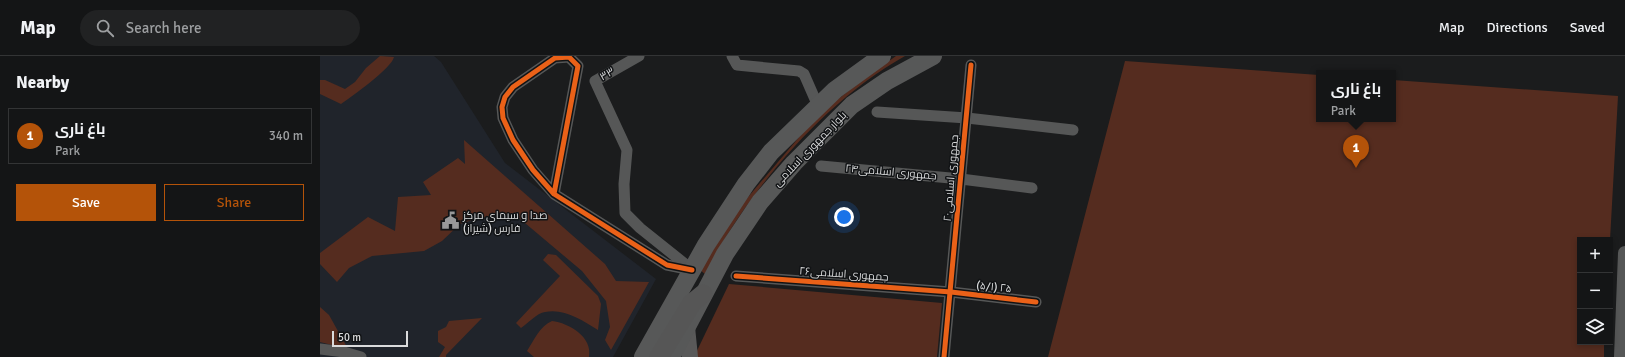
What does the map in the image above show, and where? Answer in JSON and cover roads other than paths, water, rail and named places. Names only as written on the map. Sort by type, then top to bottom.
[{"type":"highway","points":[[659,357],[692,303],[703,294]]},
{"type":"main road","name":"بلوار جمهوری اسلامی","points":[[643,357],[706,245],[746,184],[771,152],[835,90],[882,56]]},
{"type":"main road","name":"بلوار جمهوری اسلامی","points":[[671,357],[724,254],[760,202],[797,159],[852,105],[887,81],[933,56]]},
{"type":"main road","points":[[687,327],[690,357]]},
{"type":"street","name":"۳۳","points":[[639,56],[595,81],[627,150],[624,184],[625,213],[640,228],[692,270]]},
{"type":"street","points":[[732,56],[737,65],[799,71],[804,74],[818,106]]},
{"type":"street","points":[[554,194],[578,66],[569,57],[555,58],[513,87],[505,97],[502,107],[502,118],[513,140],[534,170],[554,194],[667,265],[692,270]]},
{"type":"street","name":"جمهوری اسلامی۲۰","points":[[944,357],[972,65]]},
{"type":"street","points":[[877,112],[967,118],[1073,130]]},
{"type":"street","name":"جمهوری اسلامی۲۴","points":[[821,166],[961,179],[1032,188]]},
{"type":"street","points":[[1621,357],[1625,252]]},
{"type":"street","name":"جمهوری اسلامی۲۶","points":[[736,276],[951,292]]},
{"type":"street","name":"(۵/۱) ۲۵","points":[[951,292],[1036,302]]},
{"type":"street","points":[[320,349],[344,352],[361,357]]},
{"type":"place","name":"باغ ناری","points":[[1356,168]]},
{"type":"place","name":"صدا و سیمای مرکز فارس (شیراز)","points":[[450,221]]}]
